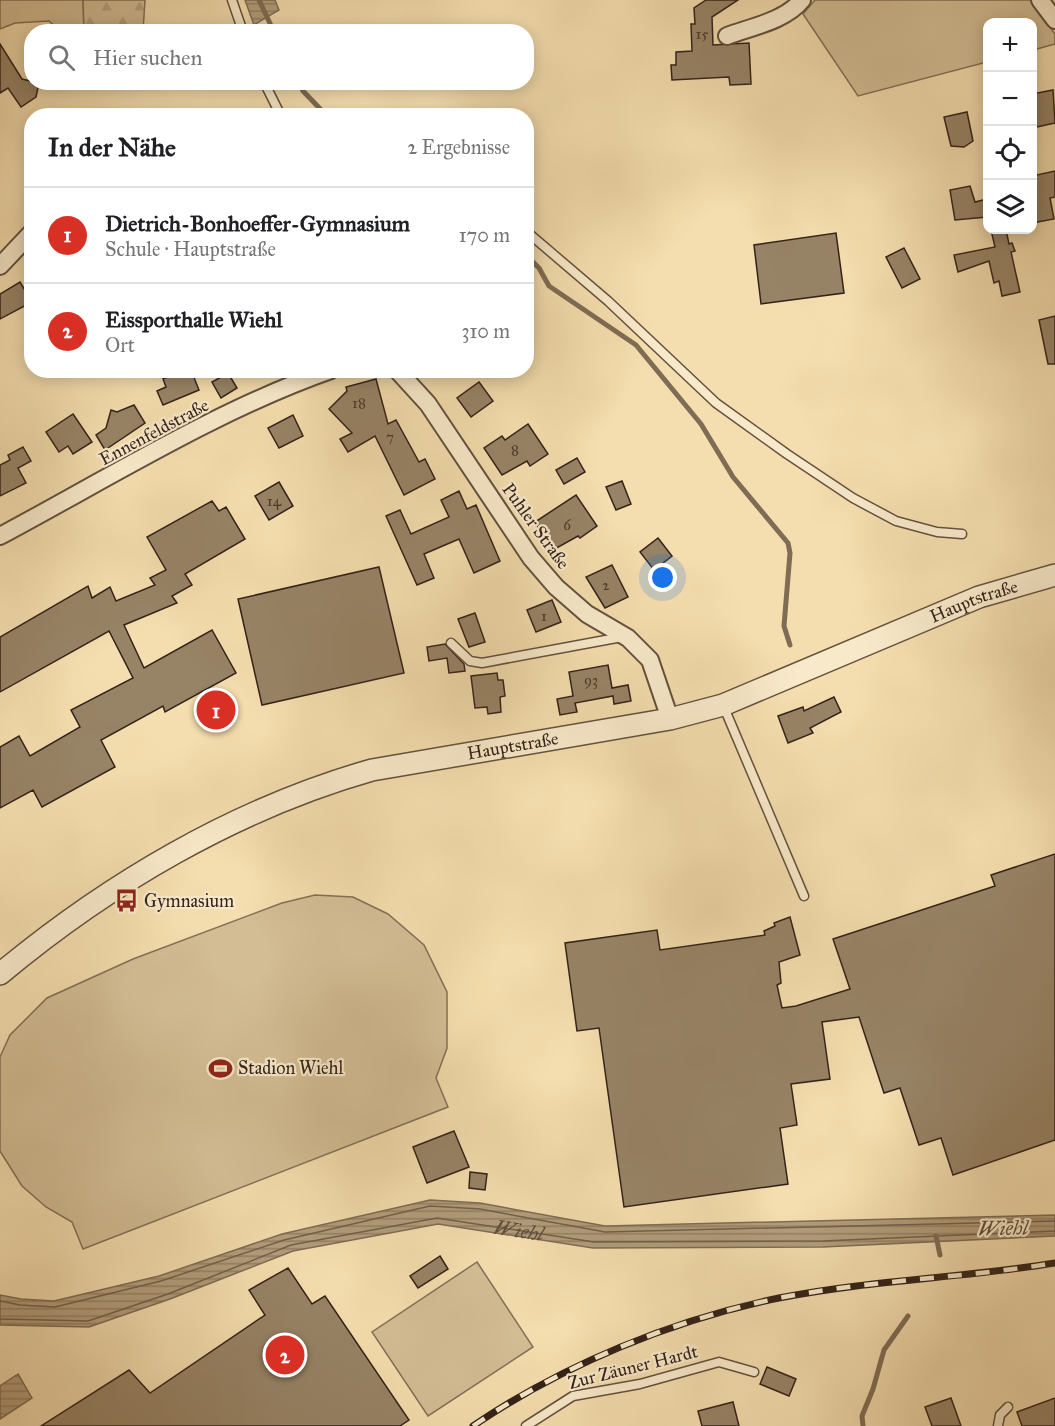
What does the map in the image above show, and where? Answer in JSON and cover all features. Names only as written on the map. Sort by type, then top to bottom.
[{"type":"street","points":[[727,36],[773,20],[795,8],[802,0]]},
{"type":"street","points":[[1040,0],[1055,20]]},
{"type":"street","points":[[0,266],[24,240]]},
{"type":"street","name":"Ennenfeldstraße","points":[[0,536],[208,424],[309,378]]},
{"type":"street","name":"Puhler Straße","points":[[404,378],[428,405],[531,558],[556,587],[587,614],[625,636],[650,660],[670,719]]},
{"type":"street","name":"Hauptstraße","points":[[0,974],[113,889],[189,846],[285,800],[331,782],[372,770],[670,719],[723,705],[980,597],[1055,575]]},
{"type":"lane","points":[[232,0],[240,24]]},
{"type":"lane","points":[[268,90],[277,108]]},
{"type":"lane","points":[[534,238],[608,301],[716,403],[787,454],[853,498],[896,521],[937,532],[962,534]]},
{"type":"lane","points":[[451,643],[470,661],[482,663],[625,636]]},
{"type":"lane","points":[[723,705],[804,896]]},
{"type":"lane","name":"Zur Zäuner Hardt","points":[[525,1426],[573,1396],[640,1384],[719,1362],[754,1372]]},
{"type":"lane","points":[[998,1426],[1000,1415],[1008,1407]]},
{"type":"green space","points":[[0,0],[83,0],[84,24],[52,24],[49,21],[15,23],[0,29]]},
{"type":"green space","points":[[83,0],[145,0],[143,24],[84,24]]},
{"type":"green space","points":[[815,0],[1030,0],[1055,34],[1055,44],[1037,49],[1037,18],[983,18],[983,63],[858,96],[803,14]]},
{"type":"green space","name":"Stadion Wiehl","points":[[315,895],[353,897],[388,914],[424,945],[447,992],[447,1048],[436,1078],[448,1107],[83,1249],[72,1222],[46,1207],[22,1186],[0,1151],[0,1057],[10,1035],[47,998],[133,959],[282,903]]},
{"type":"green space","points":[[477,1262],[533,1347],[428,1416],[372,1332]]},
{"type":"water","points":[[245,0],[275,0],[279,10],[254,24]]},
{"type":"water","name":"Wiehl","points":[[430,1200],[480,1203],[605,1226],[1055,1215],[1055,1236],[823,1247],[593,1248],[438,1224],[293,1251],[170,1299],[89,1327],[0,1325],[0,1295],[54,1301],[159,1276],[282,1234]]},
{"type":"water","points":[[18,1374],[32,1398],[0,1419],[0,1386]]},
{"type":"building","points":[[706,0],[738,0],[712,17],[713,45],[749,43],[751,84],[730,85],[729,77],[672,80],[671,65],[676,65],[676,52],[692,51],[691,24],[695,24],[694,8]]},
{"type":"building","points":[[0,44],[24,79],[24,90],[38,90],[36,97],[21,107],[8,88],[0,93]]},
{"type":"building","points":[[1053,90],[1055,123],[1037,127],[1037,93]]},
{"type":"building","points":[[967,112],[973,141],[964,147],[951,146],[944,117]]},
{"type":"building","points":[[1055,171],[1055,197],[1050,198],[1054,219],[1037,222],[1037,175]]},
{"type":"building","points":[[970,186],[975,202],[983,200],[983,217],[955,220],[950,190]]},
{"type":"building","points":[[836,233],[844,293],[761,304],[754,245]]},
{"type":"building","points":[[992,234],[1007,234],[1009,244],[1012,243],[1015,251],[1011,252],[1020,292],[1002,296],[999,281],[994,283],[989,261],[958,272],[954,255],[995,247]]},
{"type":"building","points":[[904,248],[920,279],[902,288],[886,257]]},
{"type":"building","points":[[20,282],[24,289],[24,306],[0,319],[0,294]]},
{"type":"building","points":[[1055,316],[1055,364],[1048,364],[1039,320]]},
{"type":"building","points":[[194,378],[199,390],[163,405],[157,391],[166,387],[163,379]]},
{"type":"building","points":[[219,378],[231,378],[237,388],[221,398],[212,382]]},
{"type":"building","points":[[376,379],[388,424],[396,420],[419,462],[425,459],[435,479],[404,495],[375,436],[348,452],[340,439],[352,433],[329,409],[347,391],[346,387]]},
{"type":"building","points":[[479,382],[493,401],[471,417],[457,398]]},
{"type":"building","points":[[134,405],[145,423],[105,450],[96,435],[106,428],[111,410],[117,412]]},
{"type":"building","points":[[73,414],[92,442],[73,454],[68,446],[59,452],[46,432]]},
{"type":"building","points":[[293,415],[303,436],[279,448],[268,428]]},
{"type":"building","points":[[528,424],[548,454],[530,466],[527,461],[502,475],[484,448],[502,436],[505,440]]},
{"type":"building","points":[[23,447],[31,461],[18,468],[26,483],[0,496],[0,465],[10,460],[8,455]]},
{"type":"building","points":[[577,458],[585,472],[564,484],[556,470]]},
{"type":"building","points":[[622,481],[631,504],[616,510],[606,487]]},
{"type":"building","points":[[279,482],[293,506],[269,520],[255,496]]},
{"type":"building","points":[[459,491],[467,509],[476,505],[500,561],[474,573],[459,539],[424,554],[434,578],[417,585],[386,516],[400,510],[411,534],[449,517],[441,500]]},
{"type":"building","points":[[576,495],[597,526],[580,538],[578,536],[553,550],[535,522]]},
{"type":"building","points":[[212,501],[219,511],[226,507],[245,539],[185,574],[192,585],[172,596],[177,603],[124,625],[144,668],[212,630],[236,673],[165,712],[163,706],[101,740],[115,767],[42,807],[33,790],[0,808],[0,747],[19,736],[30,756],[80,727],[71,710],[133,678],[109,631],[0,692],[0,637],[88,586],[92,598],[110,587],[116,601],[155,585],[150,578],[166,570],[147,537]]},
{"type":"building","points":[[658,538],[672,556],[654,570],[640,552]]},
{"type":"building","points":[[612,565],[628,597],[605,608],[586,577]]},
{"type":"building","points":[[379,567],[404,673],[262,705],[238,599]]},
{"type":"building","points":[[552,600],[561,622],[536,632],[527,610]]},
{"type":"building","points":[[475,613],[485,642],[469,647],[458,619]]},
{"type":"building","points":[[445,644],[464,664],[465,671],[449,673],[447,658],[429,661],[427,647]]},
{"type":"building","points":[[608,665],[612,688],[628,685],[631,701],[614,704],[613,696],[575,703],[577,712],[560,715],[557,699],[573,696],[569,672]]},
{"type":"building","points":[[497,673],[498,680],[503,680],[505,696],[500,697],[501,712],[488,714],[487,707],[475,708],[471,676]]},
{"type":"building","points":[[834,697],[841,712],[810,728],[813,733],[788,743],[778,716],[803,707],[804,711]]},
{"type":"building","points":[[1055,854],[1055,1140],[953,1175],[941,1138],[919,1145],[900,1088],[884,1093],[859,1017],[822,1022],[830,1079],[791,1084],[797,1125],[780,1128],[788,1184],[624,1207],[599,1028],[577,1031],[565,943],[657,930],[660,950],[765,935],[764,931],[775,926],[774,923],[790,917],[800,955],[779,962],[781,983],[777,985],[782,1008],[796,1006],[850,989],[833,939],[995,886],[991,875]]},
{"type":"building","points":[[454,1131],[469,1167],[427,1183],[413,1147]]},
{"type":"building","points":[[470,1172],[487,1174],[485,1190],[469,1188]]},
{"type":"building","points":[[440,1256],[448,1269],[418,1288],[410,1276]]},
{"type":"building","points":[[288,1268],[312,1304],[325,1296],[409,1420],[400,1426],[41,1426],[129,1370],[150,1393],[265,1315],[249,1290]]},
{"type":"building","points":[[767,1367],[796,1379],[789,1396],[760,1384]]},
{"type":"building","points":[[951,1398],[961,1426],[932,1426],[925,1407]]},
{"type":"building","points":[[1055,1398],[1055,1426],[1022,1426],[1017,1412]]},
{"type":"building","points":[[733,1402],[739,1426],[702,1426],[698,1411]]},
{"type":"waterway","points":[[259,0],[270,24]]},
{"type":"waterway","points":[[303,90],[319,108]]},
{"type":"waterway","points":[[534,263],[549,286],[636,345],[701,424],[733,477],[788,543],[790,553],[784,626],[790,645]]},
{"type":"waterway","points":[[936,1236],[940,1255]]},
{"type":"waterway","points":[[863,1426],[862,1416],[873,1389],[884,1350],[908,1316]]},
{"type":"railway","points":[[473,1426],[544,1383],[581,1364],[659,1332],[739,1307],[848,1287],[1055,1263]]},
{"type":"place","name":"Dietrich-Bonhoeffer-Gymnasium","points":[[216,710]]},
{"type":"place","name":"Gymnasium","points":[[126,901]]},
{"type":"place","name":"Stadion Wiehl","points":[[220,1068]]},
{"type":"place","name":"Eissporthalle Wiehl","points":[[285,1355]]}]
